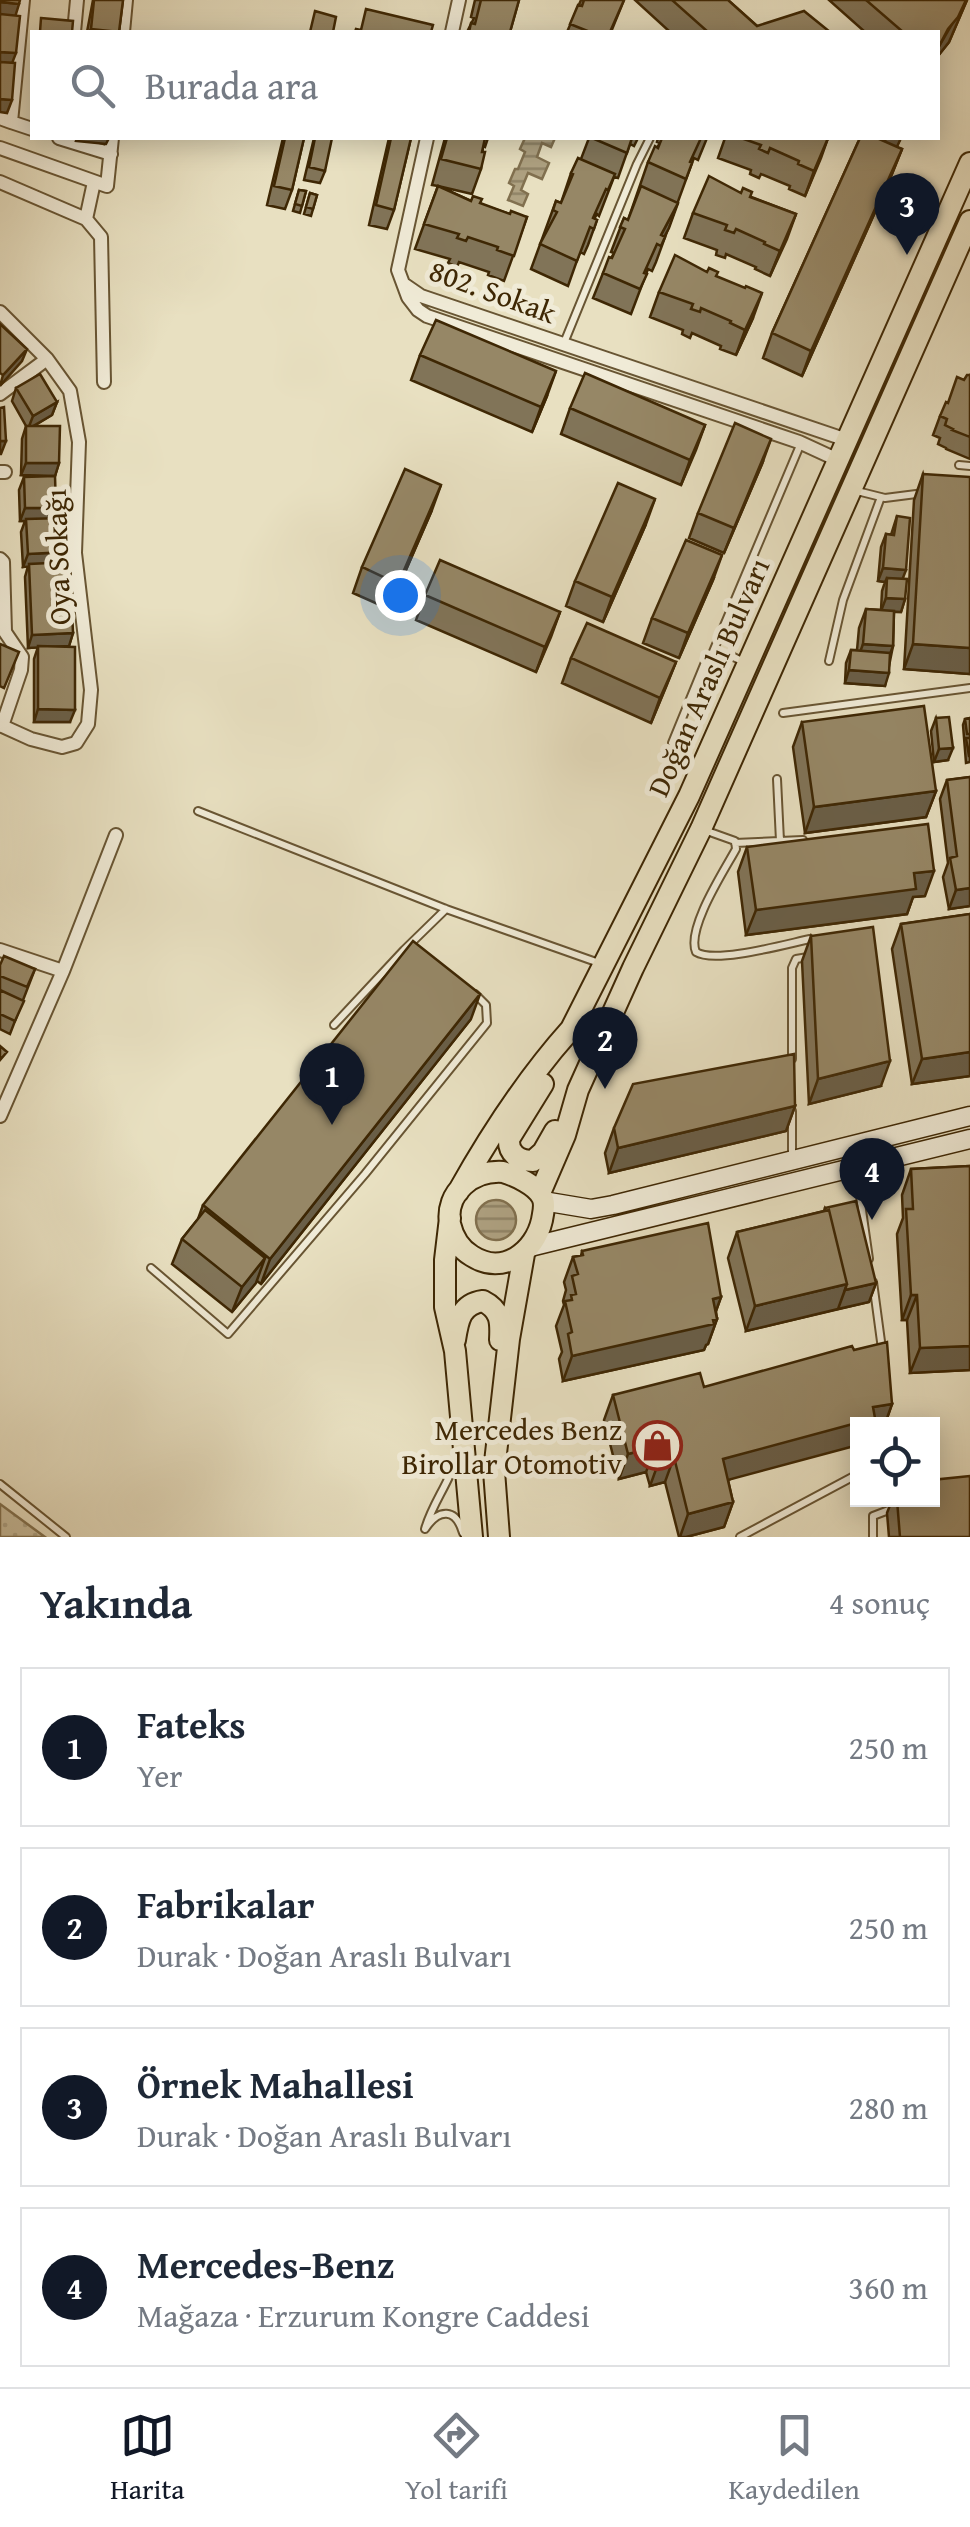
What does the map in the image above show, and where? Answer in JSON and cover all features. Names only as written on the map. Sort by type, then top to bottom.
[{"type":"main road","name":"Doğan Araslı Bulvarı","points":[[458,1192],[484,1146],[570,1029],[689,796],[970,163]]},
{"type":"main road","name":"Doğan Araslı Bulvarı","points":[[542,1197],[578,1090],[701,828],[970,221]]},
{"type":"main road","points":[[570,1029],[564,1050],[509,1139],[512,1153],[525,1161],[532,1162],[538,1157],[578,1090]]},
{"type":"main road","points":[[472,1537],[454,1351],[445,1307],[445,1260],[453,1200],[470,1180],[494,1172],[512,1175],[542,1197],[591,1209],[970,1116]]},
{"type":"main road","points":[[450,1218],[458,1244],[480,1260],[503,1262],[527,1250],[970,1139]]},
{"type":"main road","points":[[494,1471],[509,1339],[527,1250],[539,1232],[542,1197]]},
{"type":"main road","points":[[454,1351],[462,1311],[478,1301],[492,1305],[500,1322],[490,1431],[499,1537]]},
{"type":"street","points":[[23,0],[6,120],[30,128]]},
{"type":"street","points":[[74,30],[77,0]]},
{"type":"street","points":[[122,30],[126,0]]},
{"type":"street","points":[[452,30],[459,0]]},
{"type":"street","points":[[70,140],[111,154]]},
{"type":"street","points":[[86,219],[111,154],[112,140]]},
{"type":"street","points":[[403,284],[398,270],[402,241],[427,140]]},
{"type":"street","points":[[0,148],[101,184]]},
{"type":"street","points":[[0,182],[86,219],[102,237],[104,382]]},
{"type":"street","name":"802. Sokak","points":[[403,284],[421,296],[847,440]]},
{"type":"street","name":"802. Sokak","points":[[403,284],[408,297],[427,316],[800,443],[838,460]]},
{"type":"street","name":"Oya Sokağı","points":[[0,312],[70,391],[79,442],[76,552],[91,690],[88,724],[76,742],[62,748],[1,726]]},
{"type":"street","points":[[0,394],[46,360]]},
{"type":"street","points":[[0,560],[4,562],[5,632],[22,656],[1,726]]},
{"type":"street","points":[[0,1116],[116,835]]},
{"type":"street","points":[[0,950],[62,972]]},
{"type":"lane","points":[[563,344],[649,140]]},
{"type":"lane","points":[[672,743],[800,443]]},
{"type":"lane","points":[[959,465],[970,466]]},
{"type":"lane","points":[[852,490],[881,497],[934,491]]},
{"type":"lane","points":[[830,661],[843,600],[881,497]]},
{"type":"lane","points":[[712,654],[727,654],[747,664]]},
{"type":"lane","points":[[784,712],[970,688]]},
{"type":"lane","points":[[777,779],[780,841]]},
{"type":"lane","points":[[198,811],[446,909],[604,965]]},
{"type":"lane","points":[[701,828],[729,838],[736,849],[698,925],[693,944],[696,952],[709,957],[764,950],[810,938]]},
{"type":"lane","points":[[735,843],[820,839]]},
{"type":"lane","points":[[334,1025],[446,909]]},
{"type":"lane","points":[[409,944],[422,954]]},
{"type":"lane","points":[[792,1064],[792,968],[796,960],[812,956]]},
{"type":"lane","points":[[152,1268],[228,1334],[487,1023],[486,1005],[473,993]]},
{"type":"lane","points":[[792,1102],[792,1160]]},
{"type":"lane","points":[[856,1166],[870,1260]]},
{"type":"lane","points":[[872,1278],[883,1353]]},
{"type":"lane","points":[[425,1533],[432,1510],[453,1474],[462,1428]]},
{"type":"lane","points":[[740,1537],[850,1478]]},
{"type":"lane","points":[[0,1484],[66,1537]]},
{"type":"lane","points":[[873,1537],[873,1516],[898,1507]]},
{"type":"lane","points":[[425,1533],[431,1521],[451,1514],[464,1537]]},
{"type":"shaded area","points":[[524,140],[554,140],[551,147],[542,143],[537,157],[549,163],[542,179],[528,173],[521,190],[528,194],[523,206],[508,200],[514,186],[509,183],[525,152],[520,149]]},
{"type":"shaded area","points":[[496,1200],[510,1206],[516,1220],[510,1234],[496,1240],[482,1234],[476,1220],[482,1206]]},
{"type":"shaded area","points":[[0,1504],[45,1537],[0,1537]]},
{"type":"building","points":[[94,0],[123,0],[119,30],[91,29]]},
{"type":"building","points":[[481,0],[519,0],[511,30],[469,30],[471,23],[475,24]]},
{"type":"building","points":[[584,0],[624,0],[611,30],[585,30],[570,24],[578,5],[582,6]]},
{"type":"building","points":[[672,0],[728,0],[757,26],[804,11],[828,30],[706,30]]},
{"type":"building","points":[[866,0],[966,0],[940,44],[940,30],[901,30]]},
{"type":"building","points":[[366,9],[433,25],[432,30],[361,30]]},
{"type":"building","points":[[315,11],[336,17],[333,30],[310,30]]},
{"type":"building","points":[[0,14],[20,16],[16,53],[0,52]]},
{"type":"building","points":[[41,18],[73,21],[72,30],[40,30]]},
{"type":"building","points":[[0,62],[15,63],[12,100],[0,99]]},
{"type":"building","points":[[285,140],[304,140],[292,190],[274,186]]},
{"type":"building","points":[[315,140],[332,140],[325,171],[309,167]]},
{"type":"building","points":[[391,140],[411,140],[394,210],[376,205]]},
{"type":"building","points":[[446,140],[485,140],[481,169],[441,159]]},
{"type":"building","points":[[597,140],[631,140],[627,153]]},
{"type":"building","points":[[661,140],[700,140],[686,179],[648,162],[655,146],[658,148]]},
{"type":"building","points":[[747,140],[827,140],[814,171],[770,148],[768,153],[759,149],[761,145]]},
{"type":"building","points":[[859,140],[882,140],[902,149],[811,351],[772,333]]},
{"type":"building","points":[[578,158],[615,174],[577,261],[540,244]]},
{"type":"building","points":[[709,176],[796,214],[780,251],[693,213]]},
{"type":"building","points":[[438,186],[471,201],[473,196],[482,199],[480,203],[527,217],[514,256],[497,250],[498,247],[468,237],[466,241],[457,238],[459,234],[424,224]]},
{"type":"building","points":[[641,186],[678,203],[640,289],[603,273]]},
{"type":"building","points":[[299,190],[306,191],[302,206],[295,204]]},
{"type":"building","points":[[310,193],[317,195],[313,209],[306,207]]},
{"type":"building","points":[[675,255],[762,293],[745,330],[659,292]]},
{"type":"building","points":[[436,320],[556,371],[541,407],[420,355]]},
{"type":"building","points":[[0,324],[27,349],[3,375],[0,373]]},
{"type":"building","points":[[585,373],[705,425],[690,460],[570,408]]},
{"type":"building","points":[[40,374],[57,402],[33,416],[16,388]]},
{"type":"building","points":[[967,375],[970,437],[952,430],[945,425],[947,419],[940,416],[957,377],[964,380]]},
{"type":"building","points":[[4,407],[6,441],[0,441],[0,408]]},
{"type":"building","points":[[735,423],[771,439],[734,528],[698,513]]},
{"type":"building","points":[[26,426],[60,426],[59,463],[26,463]]},
{"type":"building","points":[[405,469],[441,485],[398,584],[362,567]]},
{"type":"building","points":[[923,474],[970,477],[970,648],[913,644]]},
{"type":"building","points":[[55,476],[56,508],[25,508],[24,477]]},
{"type":"building","points":[[618,483],[655,499],[612,597],[575,581]]},
{"type":"building","points":[[897,516],[910,518],[906,570],[883,568],[886,534],[894,535]]},
{"type":"building","points":[[64,518],[66,552],[28,554],[26,519]]},
{"type":"building","points":[[686,540],[722,555],[688,633],[652,618]]},
{"type":"building","points":[[440,560],[560,612],[545,647],[425,595]]},
{"type":"building","points":[[70,562],[73,633],[32,635],[29,564]]},
{"type":"building","points":[[887,578],[907,579],[905,599],[886,598]]},
{"type":"building","points":[[866,609],[894,611],[893,646],[863,644]]},
{"type":"building","points":[[587,623],[676,662],[660,698],[571,658]]},
{"type":"building","points":[[0,644],[19,652],[4,688],[0,686]]},
{"type":"building","points":[[38,646],[75,647],[75,710],[38,709]]},
{"type":"building","points":[[851,650],[890,653],[889,673],[849,670]]},
{"type":"building","points":[[924,706],[936,791],[814,807],[802,722]]},
{"type":"building","points":[[949,717],[953,748],[939,749],[936,718]]},
{"type":"building","points":[[970,777],[970,888],[956,890],[950,858],[957,856],[947,780]]},
{"type":"building","points":[[928,824],[934,871],[914,873],[916,889],[756,910],[747,847]]},
{"type":"building","points":[[970,914],[970,1052],[922,1059],[901,924]]},
{"type":"building","points":[[873,927],[890,1061],[818,1079],[811,936]]},
{"type":"building","points":[[413,941],[480,994],[270,1259],[203,1205]]},
{"type":"building","points":[[4,956],[35,969],[27,987],[0,976]]},
{"type":"building","points":[[0,990],[24,1001],[15,1021],[0,1014]]},
{"type":"building","points":[[794,1054],[795,1106],[618,1148],[614,1128],[633,1084]]},
{"type":"building","points":[[970,1166],[970,1346],[920,1348],[917,1295],[911,1295],[906,1209],[913,1209],[911,1169]]},
{"type":"building","points":[[856,1201],[876,1283],[845,1290],[847,1284],[829,1210],[825,1208]]},
{"type":"building","points":[[205,1210],[265,1258],[242,1287],[182,1239]]},
{"type":"building","points":[[829,1210],[847,1284],[755,1306],[737,1232]]},
{"type":"building","points":[[708,1223],[721,1297],[713,1299],[717,1319],[714,1324],[572,1356],[568,1334],[572,1332],[565,1301],[576,1294],[572,1276],[578,1274],[573,1257],[583,1255],[582,1251]]},
{"type":"building","points":[[887,1342],[892,1404],[873,1407],[875,1417],[850,1417],[850,1425],[723,1459],[733,1502],[688,1514],[674,1457],[659,1461],[656,1447],[628,1454],[613,1395],[700,1373],[704,1387],[852,1346],[854,1350]]},
{"type":"building","points":[[970,1476],[970,1537],[900,1537],[898,1507],[940,1507],[940,1479]]},
{"type":"place","name":"Örnek Mahallesi","points":[[907,255]]},
{"type":"place","name":"Fabrikalar","points":[[605,1089]]},
{"type":"place","name":"Fateks","points":[[332,1125]]},
{"type":"place","name":"Mercedes-Benz","points":[[872,1220]]},
{"type":"place","name":"Mercedes Benz Birollar Otomotiv","points":[[657,1446]]}]
